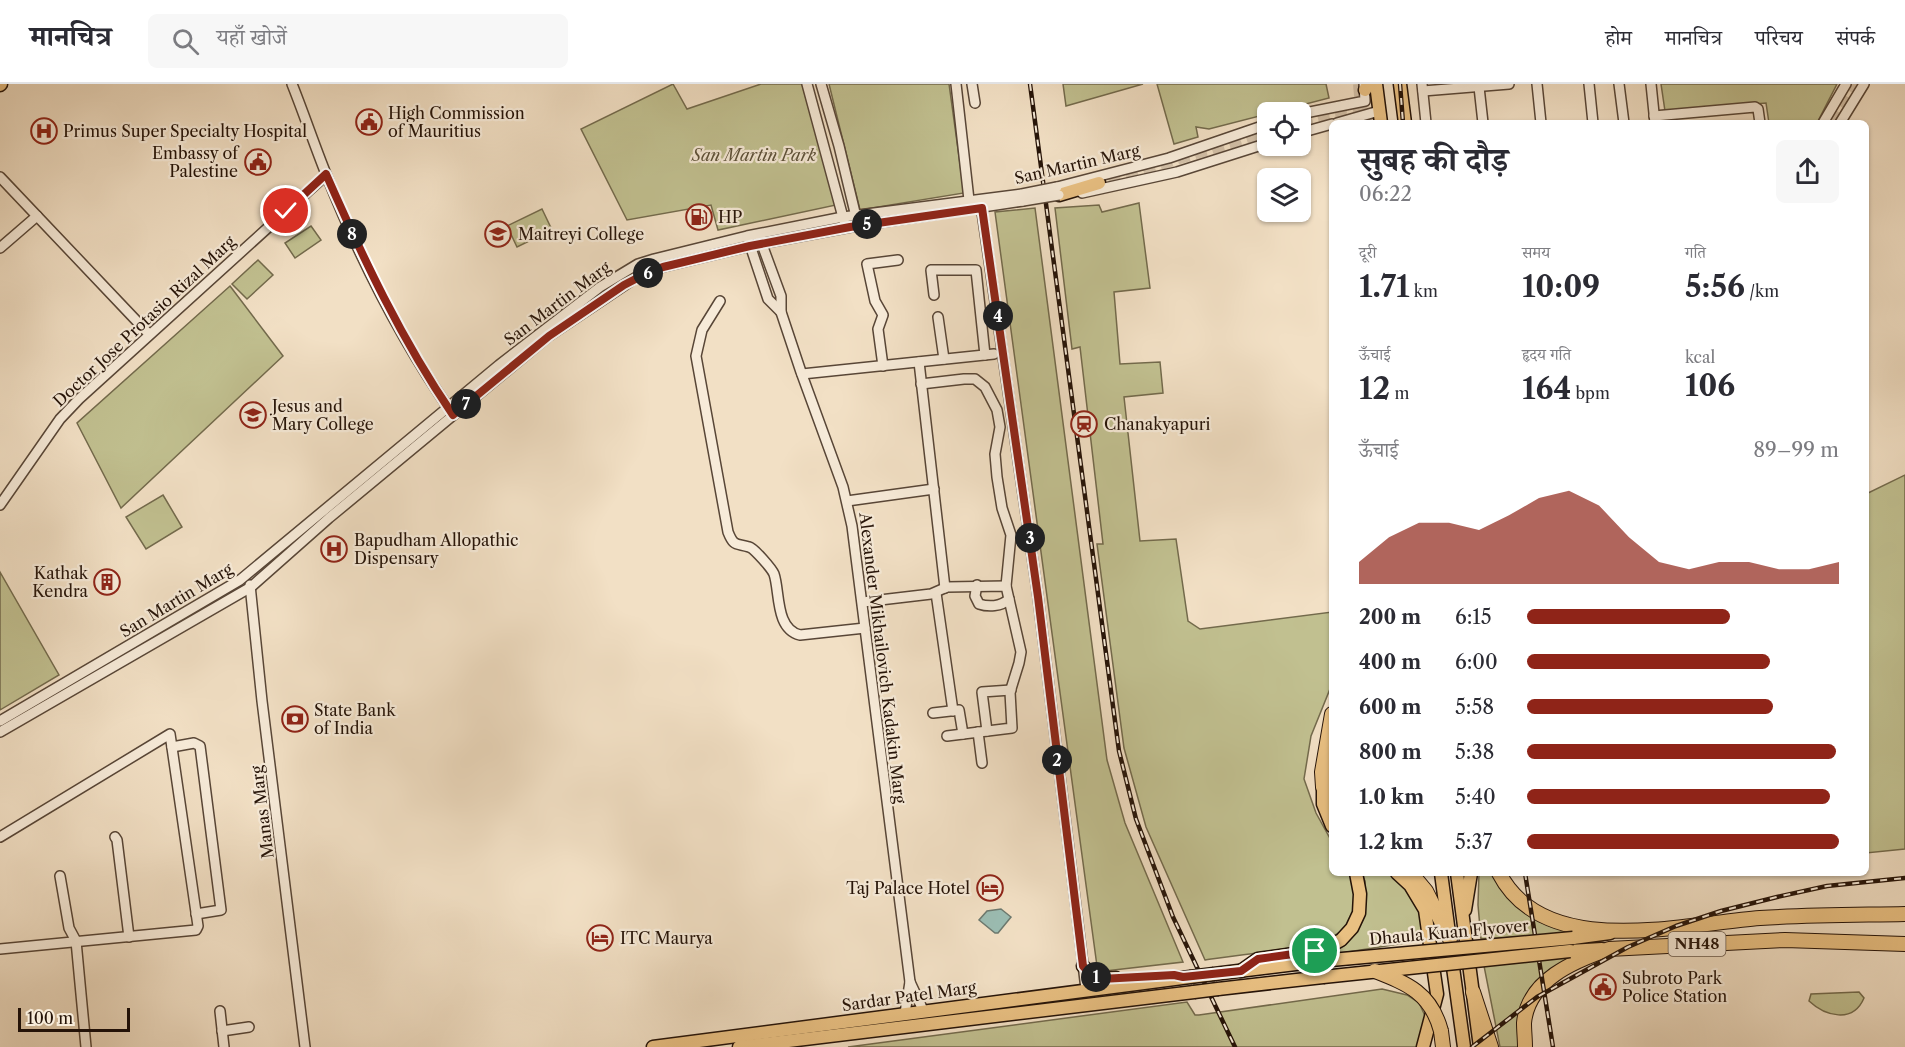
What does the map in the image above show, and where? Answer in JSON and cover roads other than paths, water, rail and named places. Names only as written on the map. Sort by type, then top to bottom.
[{"type":"highway","points":[[1329,731],[1323,764],[1323,787],[1329,811]]},
{"type":"highway","points":[[1414,876],[1426,891],[1450,939]]},
{"type":"highway","points":[[1501,876],[1511,892],[1537,913],[1579,926],[1624,932]]},
{"type":"highway","name":"NH48","points":[[1624,932],[1757,918],[1905,914]]},
{"type":"highway","name":"NH48","points":[[1609,949],[1785,940],[1905,944]]},
{"type":"highway","points":[[1526,1047],[1524,1022],[1532,998],[1539,989],[1560,970],[1586,956],[1609,949]]},
{"type":"highway","points":[[1374,971],[1406,984],[1418,992],[1434,1012],[1441,1031],[1443,1047]]},
{"type":"highway","points":[[1473,992],[1491,1047]]},
{"type":"main road","points":[[1376,84],[1380,117]]},
{"type":"main road","points":[[1400,84],[1405,120]]},
{"type":"main road","points":[[1058,191],[1099,182]]},
{"type":"main road","points":[[1241,971],[1258,959],[1323,950],[1341,940],[1352,928],[1359,913],[1360,894],[1357,876]]},
{"type":"main road","points":[[1400,876],[1410,885],[1425,910],[1437,994],[1423,1047]]},
{"type":"main road","points":[[1441,876],[1464,1047]]},
{"type":"main road","points":[[1457,876],[1480,1047]]},
{"type":"main road","points":[[1463,920],[1470,876]]},
{"type":"main road","name":"Dhaula Kuan Flyover","points":[[1187,977],[1320,961],[1624,932]]},
{"type":"main road","name":"Dhaula Kuan Flyover","points":[[1218,989],[1374,971],[1609,949]]},
{"type":"main road","points":[[1083,966],[1092,976],[1101,979],[1174,975],[1187,977]]},
{"type":"main road","name":"Sardar Patel Marg","points":[[653,1047],[1187,977]]},
{"type":"main road","name":"Sardar Patel Marg","points":[[739,1047],[1218,989]]},
{"type":"street","points":[[292,84],[326,174],[381,293],[412,351],[451,411]]},
{"type":"street","points":[[807,84],[846,228]]},
{"type":"street","points":[[821,84],[858,226]]},
{"type":"street","points":[[956,84],[969,200]]},
{"type":"street","points":[[972,84],[975,103]]},
{"type":"street","points":[[1426,120],[1422,87],[1479,87],[1509,84]]},
{"type":"street","points":[[1537,84],[1541,120]]},
{"type":"street","points":[[1589,84],[1593,120]]},
{"type":"street","points":[[1619,84],[1624,120]]},
{"type":"street","points":[[1652,84],[1655,119],[1755,107],[1758,109],[1760,120]]},
{"type":"street","points":[[1825,120],[1846,84]]},
{"type":"street","points":[[1842,120],[1863,84]]},
{"type":"street","points":[[1479,87],[1483,120]]},
{"type":"street","points":[[1311,110],[1366,90]]},
{"type":"street","points":[[1358,120],[1380,117]]},
{"type":"street","points":[[1311,130],[1329,125]]},
{"type":"street","name":"San Martin Marg","points":[[1058,191],[1169,158],[1257,128]]},
{"type":"street","name":"San Martin Marg","points":[[0,732],[251,587],[451,411],[499,365],[619,275],[654,259],[749,241],[761,244],[1058,191],[1106,189],[1177,172],[1257,147]]},
{"type":"street","name":"Doctor Jose Protasio Rizal Marg","points":[[0,505],[60,419],[79,399],[326,174]]},
{"type":"street","points":[[0,177],[149,334]]},
{"type":"street","name":"San Martin Marg","points":[[749,241],[758,234],[856,215],[969,200],[981,204]]},
{"type":"street","points":[[981,204],[1038,597],[1086,989]]},
{"type":"street","points":[[0,248],[37,216]]},
{"type":"street","points":[[758,234],[781,296],[781,312]]},
{"type":"street","points":[[749,241],[768,299],[781,312]]},
{"type":"street","points":[[884,366],[878,329],[883,315],[875,301],[867,264],[898,260]]},
{"type":"street","points":[[802,374],[989,354],[976,270],[931,270],[934,295]]},
{"type":"street","points":[[720,301],[702,330],[696,357],[726,520],[732,540],[738,545],[754,550],[774,573],[777,602],[789,629],[794,634],[865,628]]},
{"type":"street","name":"Alexander Mikhailovich Kadakin Marg","points":[[781,312],[847,501],[863,603],[910,982]]},
{"type":"street","points":[[938,317],[944,359]]},
{"type":"street","points":[[919,362],[945,588]]},
{"type":"street","points":[[921,384],[963,378],[975,379],[985,387],[997,410],[1000,428],[995,454],[996,466],[1002,508],[1011,535],[1006,586],[1021,652],[1011,690],[1012,728],[947,736]]},
{"type":"street","name":"San Martin Marg","points":[[0,721],[249,573],[451,411]]},
{"type":"street","points":[[847,501],[934,489]]},
{"type":"street","name":"Manas Marg","points":[[249,573],[262,701],[305,1047]]},
{"type":"street","points":[[863,603],[936,593],[945,588],[977,585],[1006,586]]},
{"type":"street","points":[[977,585],[975,596],[979,604],[999,605],[1009,599]]},
{"type":"street","points":[[936,593],[952,711]]},
{"type":"street","points":[[982,763],[982,692],[1011,690]]},
{"type":"street","points":[[933,712],[959,710],[963,734]]},
{"type":"street","points":[[0,837],[170,734],[198,926],[195,931],[0,949]]},
{"type":"street","points":[[172,747],[194,743],[200,746],[221,910],[196,914]]},
{"type":"street","points":[[115,837],[125,893],[129,937]]},
{"type":"street","points":[[60,876],[69,928],[76,941],[86,1047]]},
{"type":"street","points":[[910,982],[923,1010]]},
{"type":"street","points":[[905,1013],[910,982]]},
{"type":"street","points":[[220,1011],[224,1047]]},
{"type":"street","points":[[222,1031],[249,1028]]},
{"type":"water","points":[[1001,909],[1011,917],[998,933],[995,933],[979,920],[987,911]]},
{"type":"tunnel","points":[[1359,84],[1361,106],[1364,110]]},
{"type":"tunnel","points":[[1835,120],[1857,84]]},
{"type":"tunnel","points":[[1311,118],[1328,113],[1356,112],[1374,118]]},
{"type":"tunnel","points":[[1108,178],[1257,134]]},
{"type":"railway","points":[[1030,84],[1119,751],[1136,819],[1173,917],[1235,1047]]},
{"type":"railway","points":[[1400,84],[1403,120]]},
{"type":"railway","points":[[1525,876],[1553,1047]]},
{"type":"railway","points":[[1472,1047],[1537,997],[1628,947],[1676,926],[1721,911],[1827,886],[1905,878]]},
{"type":"place","name":"High Commission of Mauritius","points":[[369,122]]},
{"type":"place","name":"Primus Super Specialty Hospital","points":[[44,131]]},
{"type":"place","name":"Embassy of Palestine","points":[[258,162]]},
{"type":"place","name":"HP","points":[[699,217]]},
{"type":"place","name":"Maitreyi College","points":[[498,234]]},
{"type":"place","name":"Jesus and Mary College","points":[[253,415]]},
{"type":"place","name":"Chanakyapuri","points":[[1084,424]]},
{"type":"place","name":"Bapudham Allopathic Dispensary","points":[[334,549]]},
{"type":"place","name":"Kathak Kendra","points":[[107,582]]},
{"type":"place","name":"State Bank of India","points":[[295,719]]},
{"type":"place","name":"Taj Palace Hotel","points":[[990,888]]},
{"type":"place","name":"ITC Maurya","points":[[600,938]]},
{"type":"place","name":"Subroto Park Police Station","points":[[1603,987]]},
{"type":"park label","name":"San Martin Park","points":[[754,155]]}]
